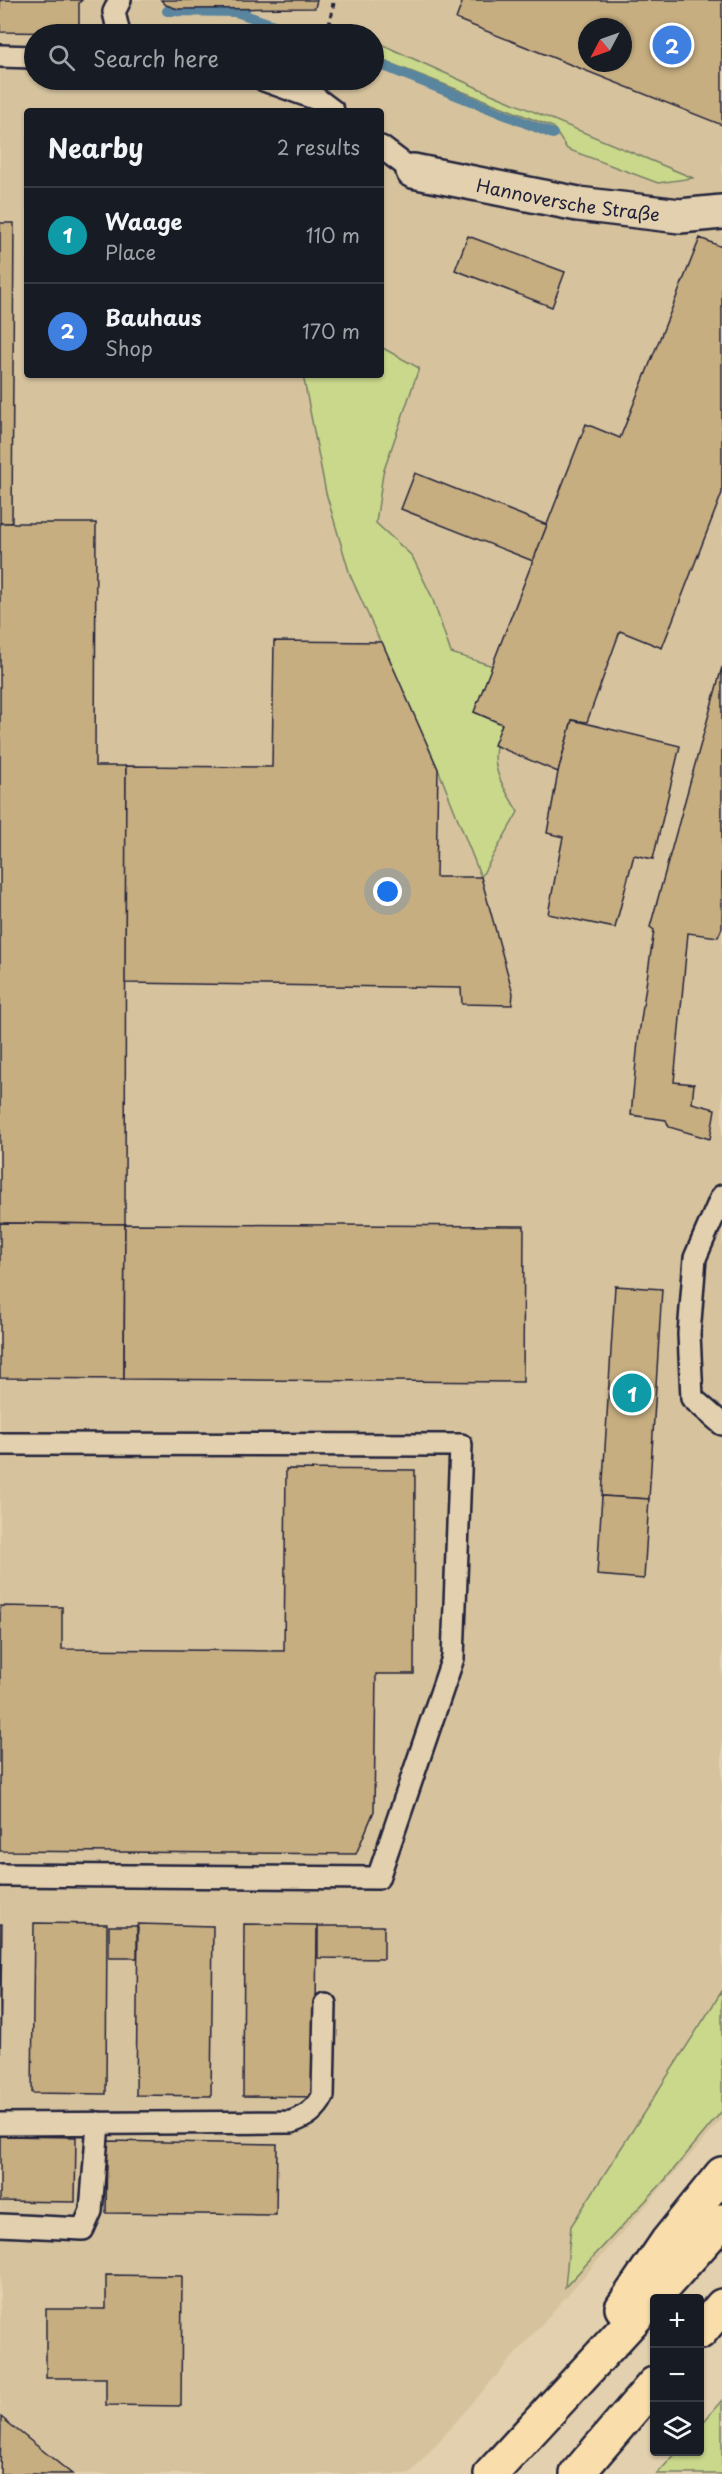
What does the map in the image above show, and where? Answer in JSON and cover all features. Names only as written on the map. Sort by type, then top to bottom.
[{"type":"highway","points":[[569,2387],[666,2242],[722,2174]]},
{"type":"highway","points":[[497,2468],[722,2221]]},
{"type":"highway","points":[[704,2326],[722,2306]]},
{"type":"highway","points":[[577,2474],[650,2389]]},
{"type":"street","name":"Hannoversche Straße","points":[[413,171],[578,204],[680,216],[722,212]]},
{"type":"lane","points":[[116,24],[114,12],[120,0]]},
{"type":"lane","points":[[0,56],[24,57]]},
{"type":"lane","points":[[292,90],[317,99],[329,108]]},
{"type":"lane","points":[[384,149],[413,171]]},
{"type":"lane","points":[[722,1196],[695,1258],[689,1334],[692,1398],[722,1424]]},
{"type":"lane","points":[[0,1444],[461,1444],[453,1658],[378,1878],[0,1875]]},
{"type":"lane","points":[[0,2124],[291,2122],[300,2119],[318,2105],[323,2096],[325,2004]]},
{"type":"lane","points":[[0,2225],[83,2229],[91,2211],[98,2123]]},
{"type":"path","points":[[330,24],[334,0]]},
{"type":"shaded area","points":[[0,0],[722,0],[722,2119],[410,2474],[0,2474]]},
{"type":"green space","points":[[384,46],[489,93],[693,178],[658,183],[567,149],[553,127],[384,61]]},
{"type":"green space","points":[[384,349],[419,368],[383,473],[376,523],[412,556],[432,597],[451,653],[493,666],[474,712],[502,724],[495,750],[495,760],[500,780],[518,812],[481,877],[438,769],[350,575],[326,493],[304,378],[384,378]]},
{"type":"green space","points":[[722,1991],[722,2111],[664,2181],[565,2287],[571,2226]]},
{"type":"green space","points":[[722,2400],[722,2474],[657,2474],[673,2456],[704,2456],[704,2421]]},
{"type":"building","points":[[0,0],[82,0],[79,3],[79,24],[24,24],[24,32],[0,32]]},
{"type":"building","points":[[161,0],[317,0],[315,8],[178,9],[166,5]]},
{"type":"building","points":[[463,0],[722,0],[722,125],[589,72],[632,72],[632,18],[578,18],[578,68],[456,19]]},
{"type":"building","points":[[0,223],[14,223],[12,523],[0,523]]},
{"type":"building","points":[[468,236],[565,272],[552,307],[455,270]]},
{"type":"building","points":[[700,238],[722,247],[722,493],[662,648],[620,631],[587,722],[572,720],[558,772],[494,745],[502,724],[474,712],[586,424],[620,438]]},
{"type":"building","points":[[415,473],[547,525],[533,561],[401,509]]},
{"type":"building","points":[[0,523],[96,523],[95,766],[126,766],[125,1224],[0,1223]]},
{"type":"building","points":[[274,641],[382,642],[438,769],[436,877],[481,877],[513,993],[512,1005],[462,1004],[461,988],[125,983],[126,766],[272,767]]},
{"type":"building","points":[[722,667],[722,928],[718,937],[688,933],[674,1082],[694,1084],[692,1103],[715,1109],[710,1139],[669,1127],[666,1120],[631,1115],[638,1041],[654,930],[650,927]]},
{"type":"building","points":[[572,720],[680,746],[653,859],[634,855],[615,928],[548,914],[563,837],[547,833],[558,772]]},
{"type":"building","points":[[0,1223],[125,1224],[124,1379],[0,1378]]},
{"type":"building","points":[[125,1224],[524,1226],[523,1382],[124,1379]]},
{"type":"building","points":[[615,1286],[662,1289],[649,1499],[602,1496]]},
{"type":"building","points":[[286,1469],[415,1470],[414,1674],[376,1674],[374,1811],[356,1854],[0,1851],[0,1606],[62,1607],[62,1649],[284,1651]]},
{"type":"building","points":[[602,1496],[649,1499],[644,1579],[597,1575]]},
{"type":"building","points":[[34,1923],[107,1924],[106,2094],[32,2093]]},
{"type":"building","points":[[0,1924],[2,1924],[0,2064]]},
{"type":"building","points":[[138,1924],[213,1926],[211,2096],[136,2095]]},
{"type":"building","points":[[244,1924],[317,1925],[315,2097],[243,2096]]},
{"type":"building","points":[[109,1926],[137,1926],[137,1958],[109,1958]]},
{"type":"building","points":[[318,1926],[384,1926],[384,1959],[318,1958]]},
{"type":"building","points":[[0,2136],[76,2137],[75,2202],[0,2201]]},
{"type":"building","points":[[107,2141],[277,2144],[276,2215],[106,2213]]},
{"type":"building","points":[[106,2275],[182,2276],[181,2406],[106,2405],[106,2378],[46,2378],[46,2309],[106,2309]]},
{"type":"building","points":[[1,2417],[72,2474],[0,2474]]},
{"type":"waterway","points":[[167,11],[236,12],[245,10]]},
{"type":"waterway","points":[[236,12],[271,24]]},
{"type":"waterway","points":[[384,66],[553,134]]},
{"type":"place","name":"Bauhaus","points":[[672,45]]},
{"type":"place","name":"Waage","points":[[632,1393]]}]
